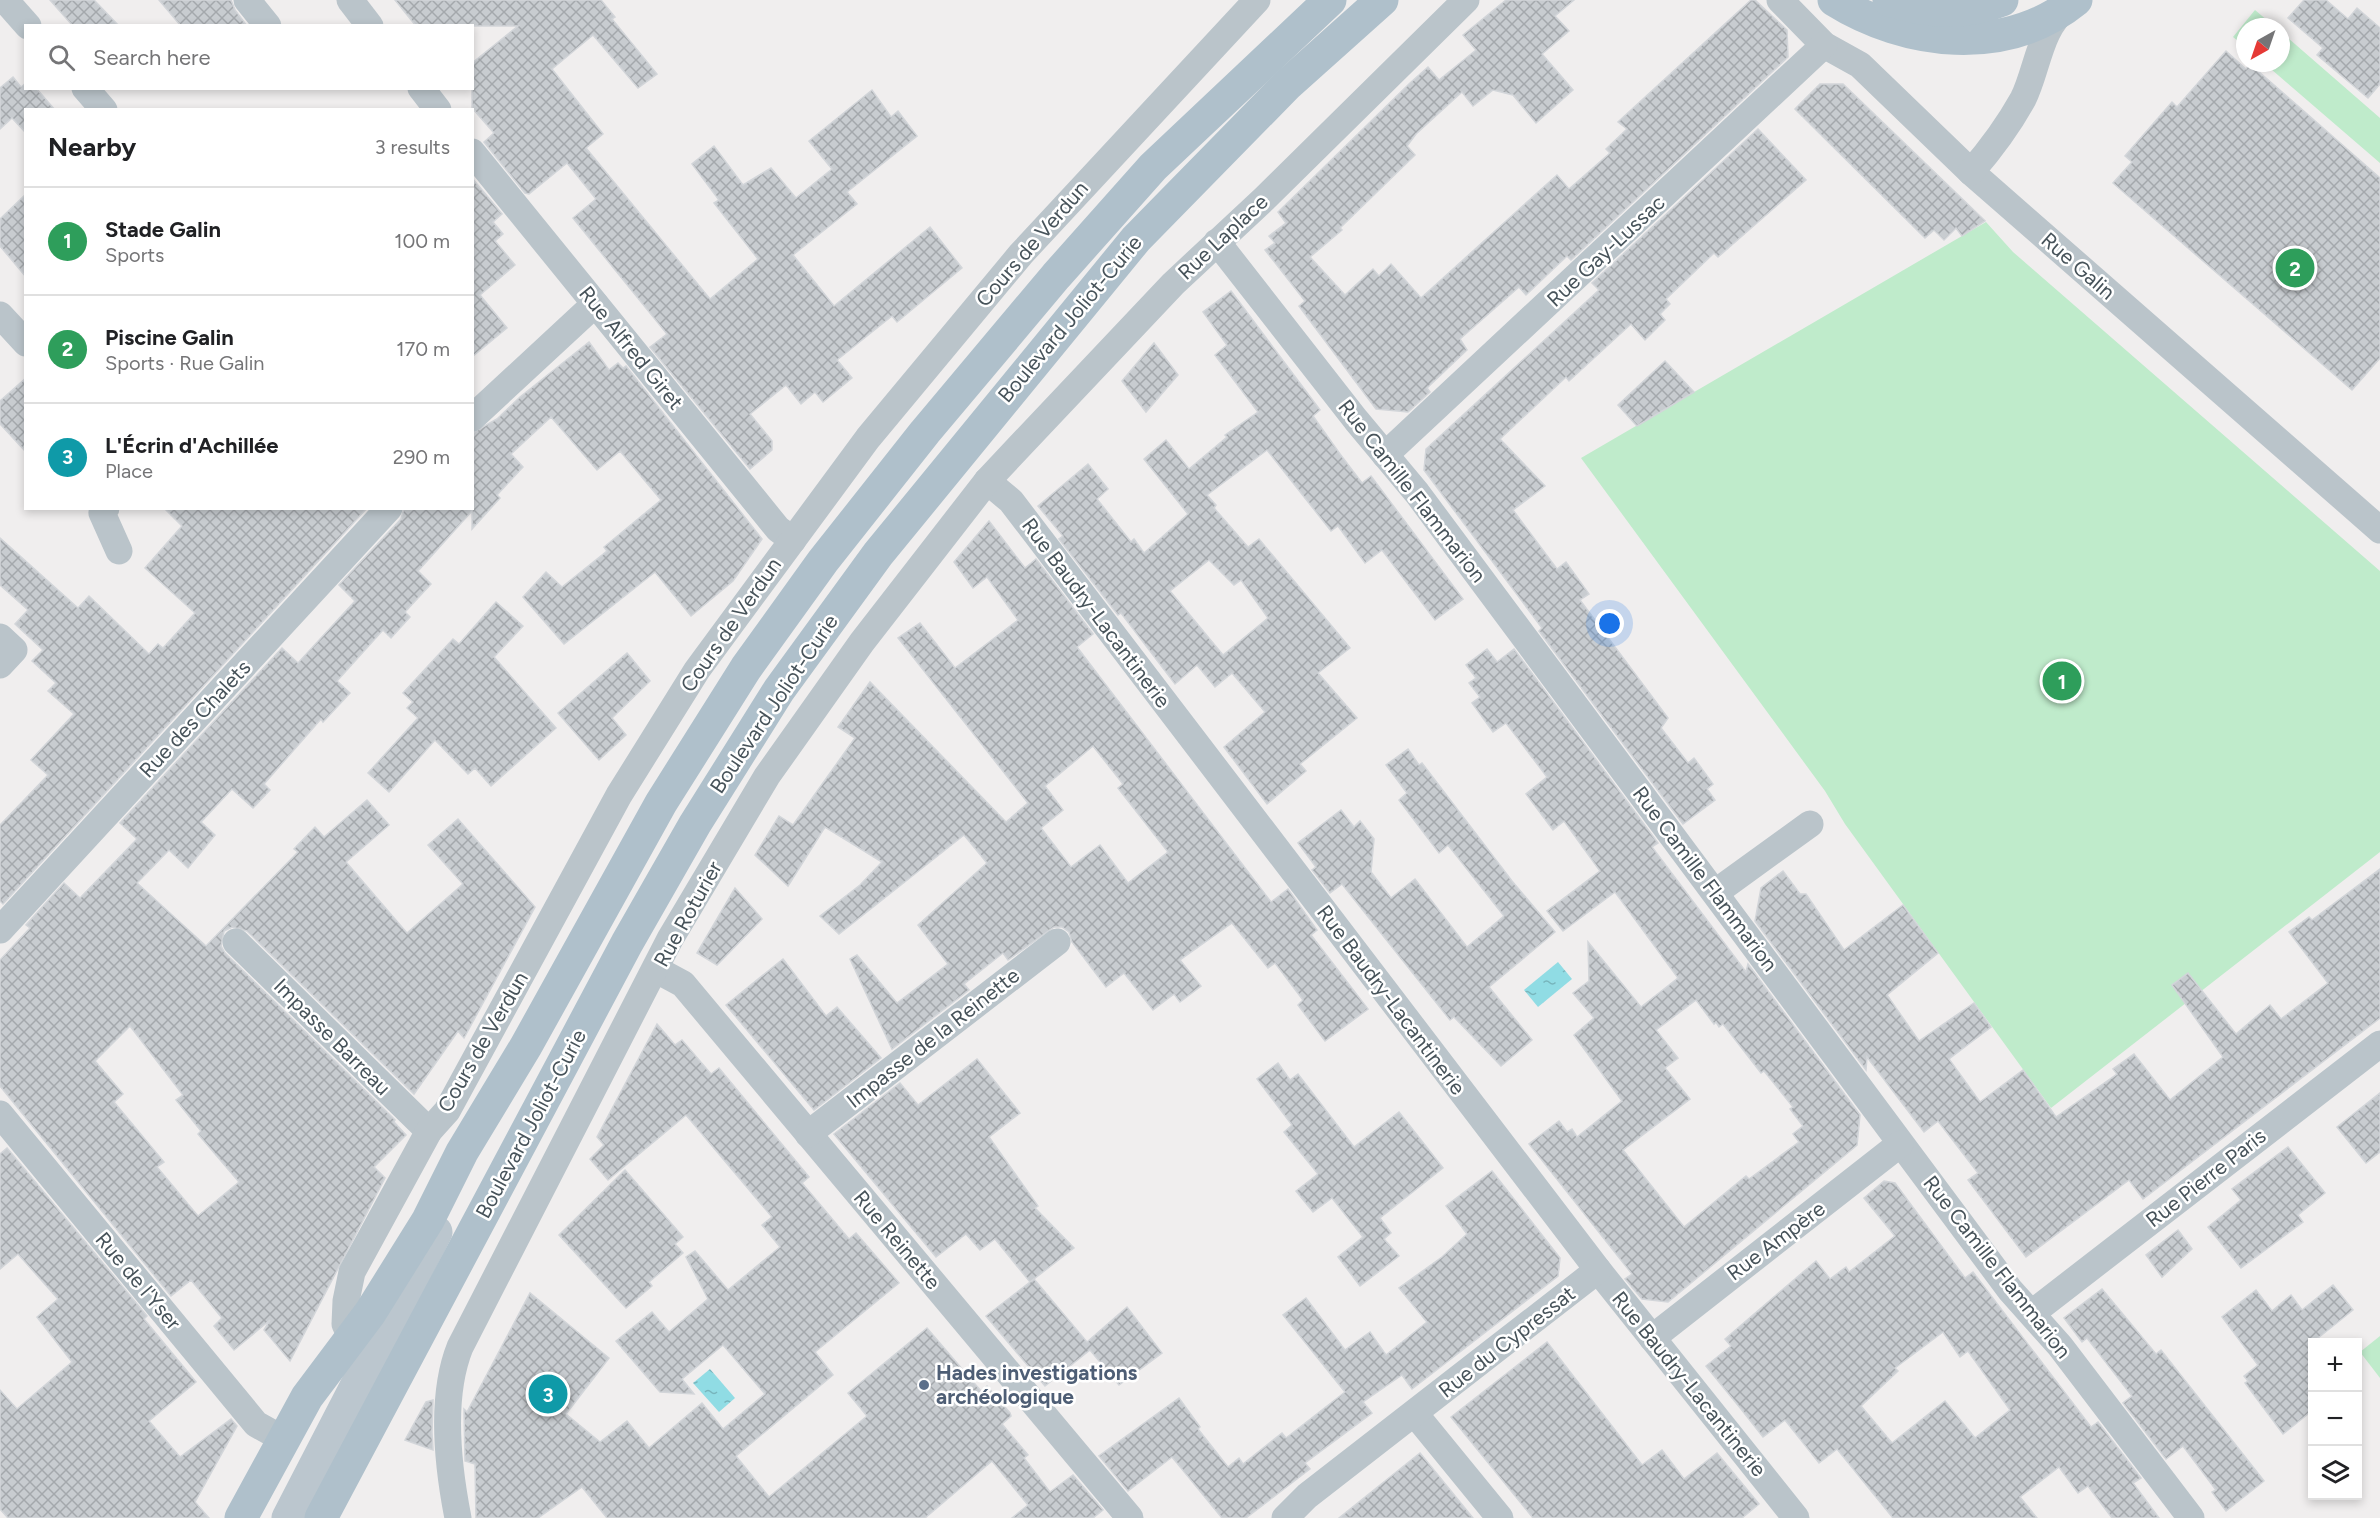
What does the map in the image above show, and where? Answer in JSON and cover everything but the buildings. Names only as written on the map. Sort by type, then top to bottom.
[{"type":"main road","points":[[1153,166],[1232,72],[1308,0]]},
{"type":"main road","name":"Boulevard Joliot-Curie","points":[[322,1496],[526,1046],[661,803],[746,668],[823,561],[925,432],[1056,276],[1153,166],[1330,0]]},
{"type":"main road","name":"Boulevard Joliot-Curie","points":[[288,1518],[322,1496],[627,943],[695,824],[779,690],[885,545],[1136,238],[1336,38],[1382,0]]},
{"type":"main road","points":[[1336,38],[1389,0]]},
{"type":"main road","points":[[1834,0],[1862,17],[1904,33],[1946,40],[1986,37],[2027,27],[2075,3]]},
{"type":"main road","points":[[1889,0],[1912,8],[1945,10],[1984,7],[2002,0]]},
{"type":"main road","points":[[241,1518],[306,1397],[351,1338],[402,1263],[428,1220],[462,1152],[526,1046]]},
{"type":"street","points":[[5,0],[26,24]]},
{"type":"street","points":[[247,0],[266,24]]},
{"type":"street","points":[[350,0],[368,24]]},
{"type":"street","name":"Cours de Verdun","points":[[351,1338],[345,1324],[346,1301],[352,1272],[429,1131],[447,1111],[619,795],[697,670],[868,438],[1021,254],[1257,0]]},
{"type":"street","name":"Rue Laplace","points":[[987,482],[1173,284],[1264,199],[1466,0]]},
{"type":"street","name":"Rue Galin","points":[[1780,0],[1824,45],[1860,65],[1971,172],[2380,530]]},
{"type":"street","points":[[1971,172],[2007,128],[2034,75],[2048,31],[2075,3]]},
{"type":"street","name":"Rue Gay-Lussac","points":[[1385,455],[1824,45]]},
{"type":"street","points":[[87,90],[102,108]]},
{"type":"street","points":[[423,90],[436,108]]},
{"type":"street","name":"Rue Alfred Giret","points":[[474,154],[778,529],[793,540]]},
{"type":"street","name":"Rue Camille Flammarion","points":[[1217,242],[1385,455],[1716,892],[2010,1290],[2060,1346],[2191,1518]]},
{"type":"street","points":[[474,416],[596,304]]},
{"type":"street","points":[[0,315],[24,341]]},
{"type":"street","name":"Rue Roturier","points":[[458,1518],[450,1480],[450,1383],[460,1347],[657,970],[670,939],[767,776],[862,642],[987,482]]},
{"type":"street","name":"Rue Baudry-Lacantinerie","points":[[987,482],[1018,511],[1598,1270],[1796,1518]]},
{"type":"street","points":[[104,510],[102,513],[119,551]]},
{"type":"street","name":"Rue des Chalets","points":[[0,930],[387,510]]},
{"type":"street","points":[[0,637],[14,650],[0,665]]},
{"type":"street","points":[[1716,892],[1810,824]]},
{"type":"street","name":"Impasse Barreau","points":[[236,942],[429,1131]]},
{"type":"street","name":"Impasse de la Reinette","points":[[808,1134],[1057,942]]},
{"type":"street","name":"Rue Reinette","points":[[657,970],[683,984],[1130,1518]]},
{"type":"street","name":"Rue Pierre Paris","points":[[2031,1313],[2380,1044]]},
{"type":"street","name":"Rue de l'Yser","points":[[0,1114],[256,1424],[283,1439]]},
{"type":"street","name":"Rue Ampère","points":[[1652,1338],[1900,1144]]},
{"type":"street","name":"Rue du Cypressat","points":[[1285,1518],[1307,1496],[1598,1270]]},
{"type":"street","points":[[1415,1414],[1500,1518]]},
{"type":"green space","points":[[2255,10],[2264,18],[2248,18]]},
{"type":"green space","points":[[2290,40],[2380,118],[2380,163],[2274,72],[2290,72]]},
{"type":"green space","points":[[1986,222],[2013,252],[2380,571],[2380,852],[2051,1108],[1845,824],[1825,791],[1581,458]]},
{"type":"green space","points":[[2380,1336],[2380,1378],[2362,1355],[2362,1350]]},
{"type":"water","points":[[1558,962],[1572,979],[1538,1007],[1524,990]]},
{"type":"water","points":[[710,1369],[735,1398],[719,1412],[693,1383]]},
{"type":"place","name":"Piscine Galin","points":[[2295,268]]},
{"type":"place","name":"Stade Galin","points":[[2062,681]]},
{"type":"place","name":"Hades investigations archéologique","points":[[924,1385]]},
{"type":"place","name":"L'Écrin d'Achillée","points":[[548,1394]]}]
